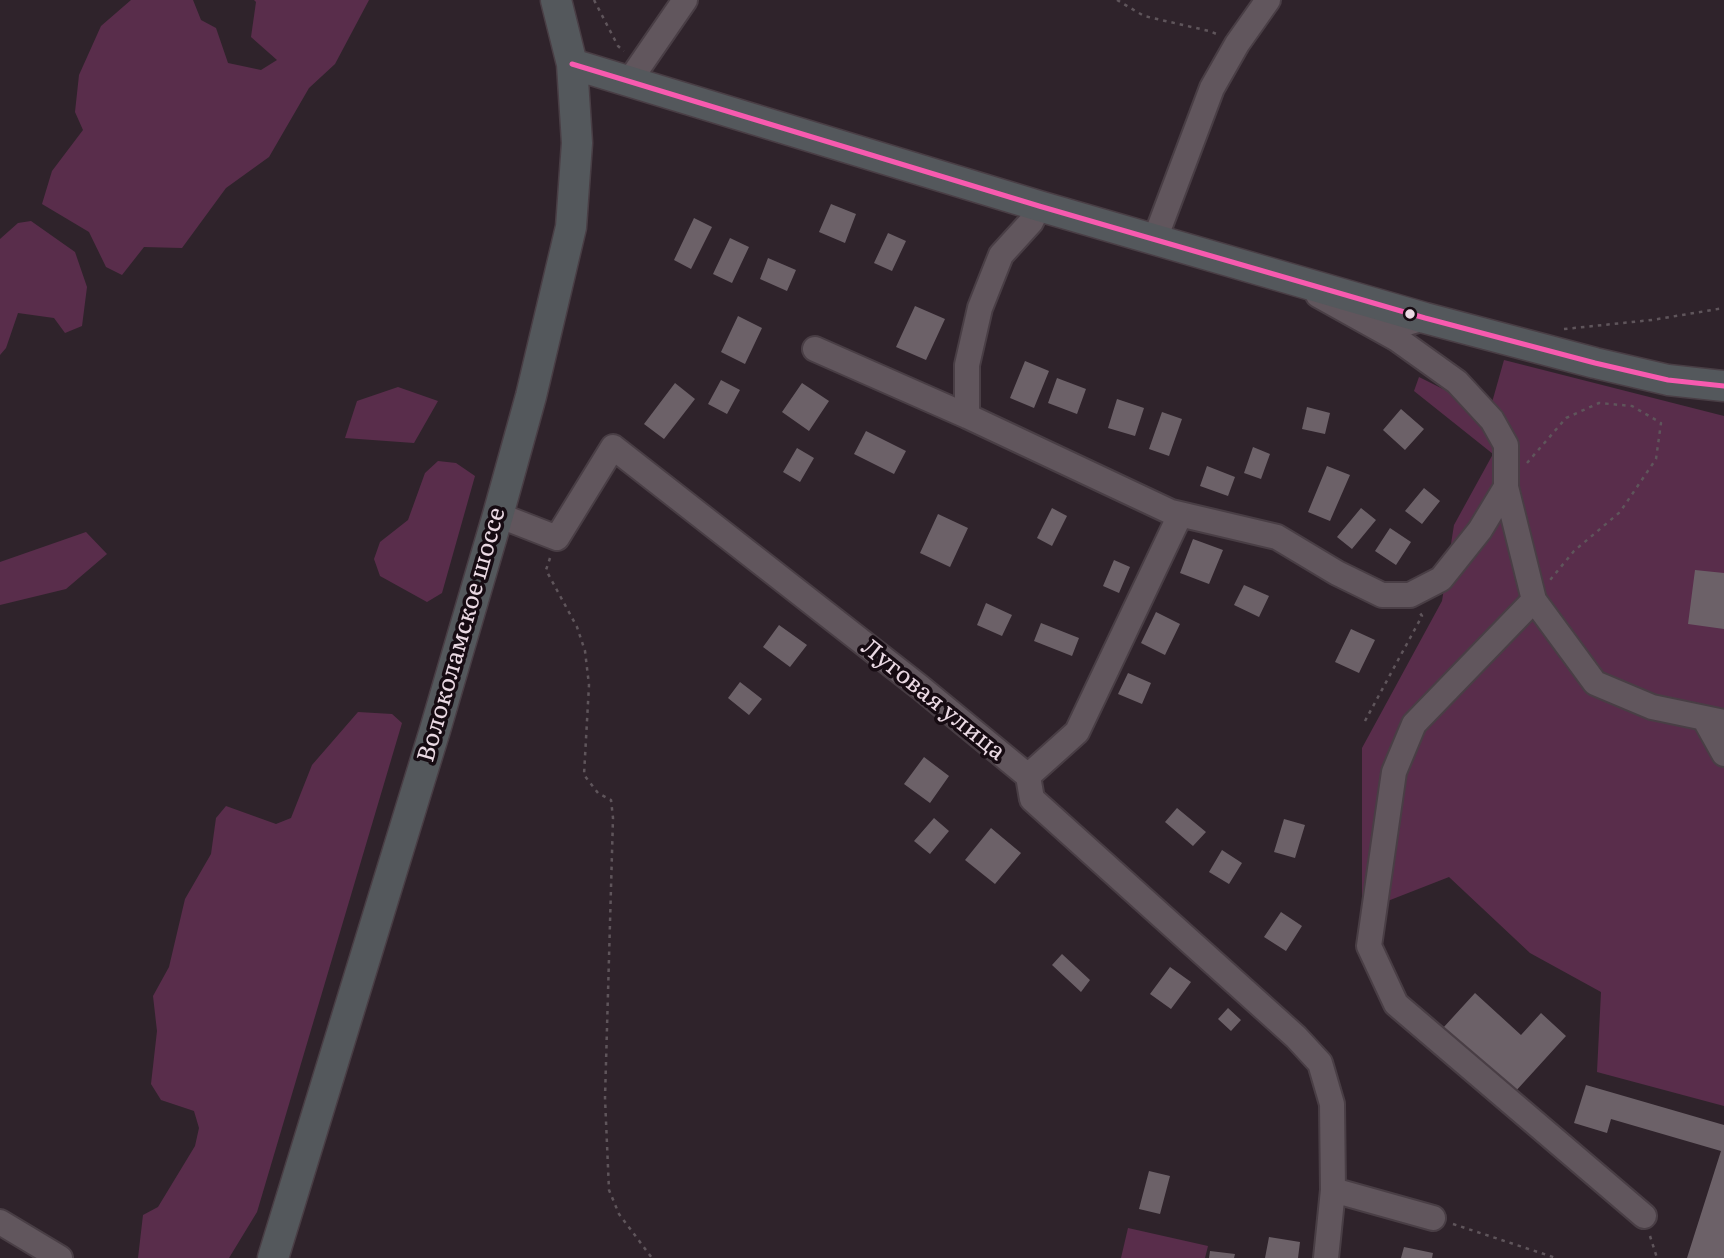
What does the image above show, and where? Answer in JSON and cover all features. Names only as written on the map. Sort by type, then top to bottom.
[{"type":"main road","name":"Волоколамское шоссе","points":[[273,1258],[498,515],[531,396],[571,227],[577,143],[572,64],[556,0]]},
{"type":"main road","points":[[572,64],[636,72],[1039,206],[1424,318],[1668,380],[1724,386]]},
{"type":"street","points":[[636,72],[685,0]]},
{"type":"street","points":[[1155,239],[1212,88],[1237,44],[1268,0]]},
{"type":"street","points":[[967,416],[967,365],[980,308],[1001,255],[1031,222],[1039,206]]},
{"type":"street","points":[[1286,278],[1397,339],[1457,382],[1492,420],[1506,445],[1506,487],[1534,600],[1595,683],[1652,707],[1715,721],[1724,754]]},
{"type":"street","points":[[1397,339],[1400,325],[1424,318]]},
{"type":"street","points":[[815,349],[1180,514],[1277,537],[1382,596],[1410,595],[1441,579],[1480,530],[1506,487]]},
{"type":"street","name":"Луговая улица","points":[[557,538],[613,447],[1028,776],[1032,799],[1296,1037],[1320,1063],[1332,1104],[1333,1190],[1326,1258]]},
{"type":"street","points":[[1028,776],[1077,732],[1180,514]]},
{"type":"street","points":[[498,515],[557,538]]},
{"type":"street","points":[[1534,600],[1414,724],[1394,772],[1369,946],[1396,1004],[1644,1216]]},
{"type":"street","points":[[1333,1190],[1433,1218]]},
{"type":"street","points":[[0,1222],[60,1258]]},
{"type":"path","points":[[594,0],[618,46],[636,72]]},
{"type":"path","points":[[1118,0],[1143,16],[1209,31],[1237,44]]},
{"type":"path","points":[[1561,330],[1653,320],[1724,308]]},
{"type":"path","points":[[1506,487],[1566,418],[1600,403],[1632,406],[1661,423],[1656,459],[1620,512],[1574,551],[1534,600]]},
{"type":"path","points":[[557,538],[546,570],[577,627],[589,685],[584,775],[598,793],[611,800],[606,1098],[609,1189],[619,1214],[652,1258]]},
{"type":"path","points":[[1365,721],[1422,616],[1410,595]]},
{"type":"path","points":[[1433,1218],[1556,1258]]},
{"type":"shaded area","points":[[131,0],[193,0],[201,20],[216,28],[228,63],[261,70],[277,60],[251,37],[256,2],[254,0],[369,0],[335,64],[309,88],[269,157],[226,188],[182,248],[144,247],[122,275],[106,267],[89,232],[42,204],[52,171],[83,130],[75,112],[79,75],[101,26]]},
{"type":"shaded area","points":[[31,221],[75,252],[87,287],[82,326],[65,333],[54,318],[18,313],[6,348],[0,355],[0,239],[18,223]]},
{"type":"shaded area","points":[[1504,360],[1724,416],[1724,1106],[1597,1072],[1601,992],[1530,953],[1449,877],[1362,911],[1362,748],[1442,601],[1454,525],[1493,454],[1414,391],[1419,377],[1447,391],[1491,406]]},
{"type":"shaded area","points":[[398,387],[438,401],[414,443],[345,438],[357,401]]},
{"type":"shaded area","points":[[438,461],[456,463],[475,476],[442,593],[427,602],[380,576],[374,559],[380,542],[408,520],[425,473]]},
{"type":"shaded area","points":[[86,532],[107,554],[66,589],[0,605],[0,562]]},
{"type":"shaded area","points":[[358,712],[392,714],[402,723],[257,1212],[229,1258],[138,1258],[143,1215],[158,1207],[195,1146],[199,1128],[194,1111],[161,1100],[151,1084],[157,1031],[153,996],[169,967],[185,899],[211,854],[216,818],[226,806],[276,824],[291,818],[312,765]]},
{"type":"shaded area","points":[[1128,1228],[1208,1246],[1205,1258],[1121,1258]]},
{"type":"building","points":[[831,204],[856,214],[845,243],[819,232]]},
{"type":"building","points":[[694,218],[712,227],[691,269],[674,260]]},
{"type":"building","points":[[888,233],[906,241],[892,271],[874,263]]},
{"type":"building","points":[[730,238],[749,247],[732,283],[713,274]]},
{"type":"building","points":[[768,258],[796,270],[787,291],[760,279]]},
{"type":"building","points":[[915,306],[945,319],[926,360],[896,347]]},
{"type":"building","points":[[738,316],[762,328],[745,364],[721,352]]},
{"type":"building","points":[[1025,361],[1049,371],[1034,408],[1010,398]]},
{"type":"building","points":[[1057,378],[1086,389],[1077,414],[1048,403]]},
{"type":"building","points":[[721,380],[740,390],[727,414],[708,404]]},
{"type":"building","points":[[675,383],[695,399],[664,439],[644,424]]},
{"type":"building","points":[[802,383],[829,401],[809,431],[782,412]]},
{"type":"building","points":[[1117,399],[1144,408],[1135,436],[1108,428]]},
{"type":"building","points":[[1307,407],[1330,413],[1325,434],[1302,429]]},
{"type":"building","points":[[1401,409],[1424,429],[1405,450],[1383,430]]},
{"type":"building","points":[[1162,412],[1182,419],[1169,456],[1149,449]]},
{"type":"building","points":[[866,431],[906,451],[894,474],[854,454]]},
{"type":"building","points":[[1253,447],[1270,454],[1261,479],[1244,473]]},
{"type":"building","points":[[797,448],[814,458],[800,482],[783,472]]},
{"type":"building","points":[[1207,466],[1235,477],[1228,496],[1200,486]]},
{"type":"building","points":[[1327,466],[1350,475],[1330,521],[1308,512]]},
{"type":"building","points":[[1424,488],[1440,501],[1422,524],[1405,511]]},
{"type":"building","points":[[1052,508],[1067,516],[1052,546],[1037,538]]},
{"type":"building","points":[[1361,508],[1376,520],[1352,549],[1337,537]]},
{"type":"building","points":[[938,514],[968,528],[950,567],[920,553]]},
{"type":"building","points":[[1390,528],[1411,542],[1396,565],[1375,551]]},
{"type":"building","points":[[1193,539],[1223,550],[1209,584],[1180,573]]},
{"type":"building","points":[[1114,560],[1130,567],[1119,593],[1103,586]]},
{"type":"building","points":[[1695,570],[1724,573],[1724,629],[1688,624]]},
{"type":"building","points":[[1244,585],[1269,596],[1259,617],[1234,605]]},
{"type":"building","points":[[986,603],[1012,615],[1002,636],[977,625]]},
{"type":"building","points":[[1156,612],[1180,624],[1165,655],[1141,643]]},
{"type":"building","points":[[1041,623],[1079,638],[1072,656],[1034,641]]},
{"type":"building","points":[[779,625],[807,645],[790,667],[763,647]]},
{"type":"building","points":[[1351,629],[1375,640],[1359,673],[1335,662]]},
{"type":"building","points":[[1128,673],[1151,683],[1142,704],[1118,694]]},
{"type":"building","points":[[740,682],[762,699],[749,715],[728,698]]},
{"type":"building","points":[[924,757],[949,776],[930,803],[904,784]]},
{"type":"building","points":[[1177,808],[1206,832],[1193,846],[1165,822]]},
{"type":"building","points":[[934,818],[949,831],[930,854],[914,841]]},
{"type":"building","points":[[1284,819],[1305,825],[1295,858],[1274,852]]},
{"type":"building","points":[[991,828],[1021,853],[995,884],[965,860]]},
{"type":"building","points":[[1222,850],[1242,863],[1229,884],[1209,872]]},
{"type":"building","points":[[1281,912],[1302,926],[1286,951],[1264,937]]},
{"type":"building","points":[[1062,954],[1090,980],[1081,992],[1052,965]]},
{"type":"building","points":[[1170,967],[1191,982],[1171,1009],[1150,994]]},
{"type":"building","points":[[1475,993],[1521,1035],[1541,1013],[1566,1036],[1514,1093],[1443,1028]]},
{"type":"building","points":[[1228,1008],[1241,1020],[1231,1031],[1218,1019]]},
{"type":"building","points":[[1586,1085],[1724,1125],[1724,1258],[1687,1258],[1721,1151],[1611,1119],[1607,1133],[1574,1123]]},
{"type":"building","points":[[1149,1171],[1170,1176],[1160,1214],[1139,1209]]},
{"type":"building","points":[[1269,1237],[1300,1242],[1298,1258],[1265,1258]]},
{"type":"building","points":[[1404,1247],[1433,1253],[1432,1258],[1401,1258]]},
{"type":"building","points":[[1210,1251],[1235,1254],[1234,1258],[1209,1258]]},
{"type":"transit line","points":[[572,64],[1039,206],[1425,318],[1668,380],[1724,386]]}]
